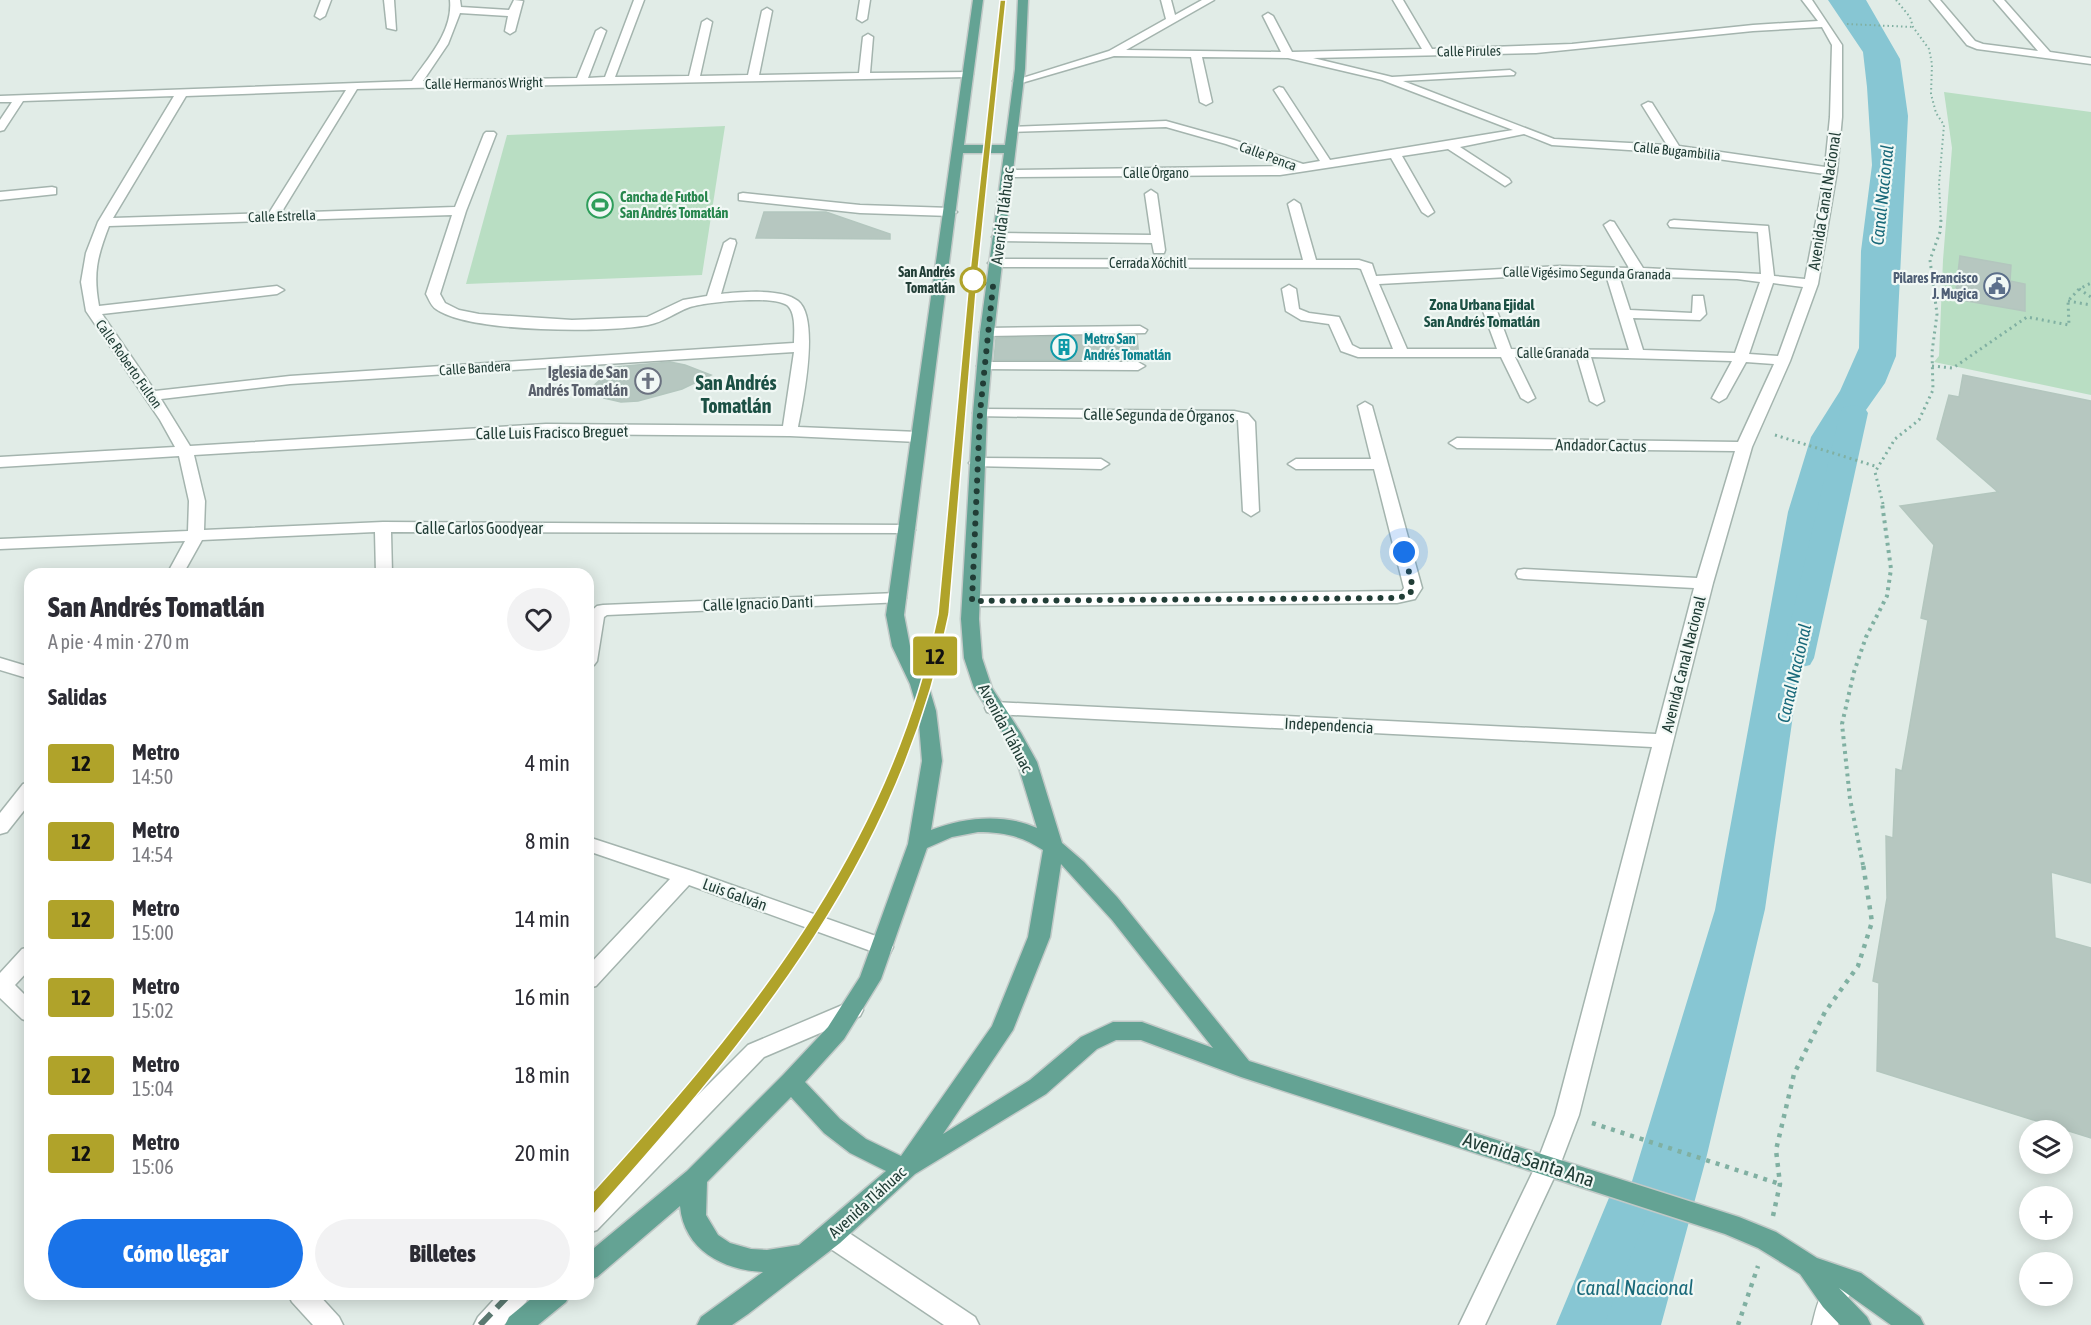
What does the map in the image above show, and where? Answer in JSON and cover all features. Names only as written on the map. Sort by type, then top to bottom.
[{"type":"main road","points":[[594,1264],[696,1178],[836,1033],[870,979],[918,844],[930,783],[932,739],[922,693],[897,633],[897,598],[978,0]]},
{"type":"main road","name":"Avenida Tláhuac","points":[[710,1325],[831,1235],[905,1169],[1002,1030],[1039,937],[1053,848],[1027,762],[1012,733],[983,688],[973,658],[970,638],[980,413],[987,332],[1018,81],[1023,0]]},
{"type":"main road","points":[[958,148],[1010,148]]},
{"type":"main road","points":[[918,844],[947,830],[979,825],[1020,830],[1038,837],[1092,881],[1241,1068]]},
{"type":"main road","name":"Avenida Santa Ana","points":[[905,1169],[1038,1087],[1089,1043],[1113,1031],[1142,1031],[1241,1068],[1730,1225],[1767,1240],[1809,1266],[1851,1281],[1911,1325]]},
{"type":"main road","points":[[791,1082],[832,1126],[858,1146],[905,1169]]},
{"type":"main road","points":[[696,1178],[692,1198],[694,1217],[703,1234],[718,1249],[737,1258],[760,1263],[784,1261],[807,1253]]},
{"type":"main road","name":"Avenida Santa Ana","points":[[1809,1266],[1832,1299],[1858,1325]]},
{"type":"main road","points":[[518,1325],[549,1300]]},
{"type":"street","points":[[320,16],[326,0]]},
{"type":"street","points":[[389,0],[392,28]]},
{"type":"street","points":[[609,80],[639,0]]},
{"type":"street","points":[[862,19],[865,0]]},
{"type":"street","points":[[1166,0],[1171,20]]},
{"type":"street","points":[[1018,81],[1113,53],[1209,0]]},
{"type":"street","points":[[1398,0],[1428,51]]},
{"type":"street","name":"Avenida Canal Nacional","points":[[1472,1325],[1548,1165],[1567,1115],[1704,583],[1744,447],[1783,361],[1811,284],[1831,171],[1836,117],[1837,45],[1832,24],[1807,0]]},
{"type":"street","points":[[1935,0],[1971,43],[1981,47],[2091,61]]},
{"type":"street","points":[[1999,0],[2047,55]]},
{"type":"street","points":[[510,31],[518,1]]},
{"type":"street","points":[[415,84],[443,44],[456,5],[513,13]]},
{"type":"street","points":[[753,77],[767,11]]},
{"type":"street","points":[[1268,16],[1288,55],[1385,78],[1510,72]]},
{"type":"street","points":[[694,78],[707,22]]},
{"type":"street","name":"Calle Pirules","points":[[1113,53],[1196,56],[1577,48],[1749,28],[1832,24]]},
{"type":"street","points":[[582,80],[601,31]]},
{"type":"street","points":[[864,76],[868,37]]},
{"type":"street","points":[[1196,56],[1206,102]]},
{"type":"street","name":"Calle Hermanos Wright","points":[[0,99],[415,84],[968,74]]},
{"type":"street","name":"Calle Bugambilia","points":[[1385,78],[1563,144],[1675,149],[1831,171]]},
{"type":"street","points":[[273,216],[352,87]]},
{"type":"street","points":[[1280,90],[1328,165]]},
{"type":"street","name":"Calle Roberto Fulton","points":[[178,568],[196,536],[197,501],[186,452],[93,311],[88,282],[92,253],[104,222],[181,94]]},
{"type":"street","points":[[0,128],[21,98]]},
{"type":"street","points":[[1648,105],[1675,149]]},
{"type":"street","name":"Calle Penca","points":[[1012,130],[1166,124],[1230,142],[1305,169],[1524,131]]},
{"type":"street","points":[[490,134],[460,211],[433,294],[438,305],[455,313],[498,322],[625,322],[663,317],[687,304],[713,298],[771,297],[789,300],[796,307],[800,331],[800,383],[790,431]]},
{"type":"street","points":[[1450,145],[1505,182]]},
{"type":"street","points":[[1395,154],[1428,212]]},
{"type":"street","name":"Calle Órgano","points":[[1008,174],[1305,169]]},
{"type":"street","points":[[0,196],[52,191]]},
{"type":"street","points":[[1151,194],[1160,263]]},
{"type":"street","points":[[743,197],[832,204],[860,209],[951,212]]},
{"type":"street","points":[[1289,290],[1293,311],[1306,317],[1334,320],[1346,348],[1351,351],[1402,352],[1367,267],[1364,265],[1306,264],[1294,204]]},
{"type":"street","name":"Calle Estrella","points":[[104,222],[460,211]]},
{"type":"street","points":[[1674,224],[1764,229],[1768,279],[1741,357],[1719,398]]},
{"type":"street","points":[[1610,225],[1639,273]]},
{"type":"street","points":[[998,237],[1158,239]]},
{"type":"street","points":[[713,298],[730,243]]},
{"type":"street","name":"Cerrada Xóchitl","points":[[995,263],[1306,264]]},
{"type":"street","name":"Calle Vigésimo Segunda Granada","points":[[1371,280],[1523,270],[1737,275],[1811,284]]},
{"type":"street","points":[[1612,273],[1637,354]]},
{"type":"street","points":[[93,311],[277,290]]},
{"type":"street","points":[[1624,314],[1695,317],[1700,314],[1698,299]]},
{"type":"street","points":[[1490,311],[1528,398]]},
{"type":"street","points":[[987,332],[1140,330]]},
{"type":"street","name":"Calle Bandera","points":[[151,396],[290,380],[800,347]]},
{"type":"street","name":"Calle Granada","points":[[1402,352],[1583,352],[1741,357],[1783,361]]},
{"type":"street","points":[[1583,352],[1597,400]]},
{"type":"street","points":[[984,366],[1138,366]]},
{"type":"street","points":[[972,601],[1397,598],[1409,595],[1413,588],[1365,406]]},
{"type":"street","name":"Calle Segunda de Órganos","points":[[980,413],[1234,415],[1243,417],[1247,422],[1251,511]]},
{"type":"street","name":"Calle Luis Fracisco Breguet","points":[[0,462],[546,429],[790,431],[918,437]]},
{"type":"street","name":"Andador Cactus","points":[[1457,443],[1744,447]]},
{"type":"street","points":[[977,463],[1101,464]]},
{"type":"street","points":[[1296,464],[1380,464]]},
{"type":"street","points":[[383,527],[384,568]]},
{"type":"street","name":"Calle Carlos Goodyear","points":[[0,544],[383,527],[908,530]]},
{"type":"street","points":[[1524,574],[1704,583]]},
{"type":"street","name":"Calle Ignacio Danti","points":[[594,626],[596,615],[603,610],[620,608],[897,598]]},
{"type":"street","points":[[0,664],[24,671]]},
{"type":"street","name":"Independencia","points":[[994,708],[1663,741]]},
{"type":"street","points":[[0,827],[24,797]]},
{"type":"street","name":"Luis Galván","points":[[594,846],[686,876],[882,947]]},
{"type":"street","points":[[594,974],[686,876]]},
{"type":"street","points":[[24,961],[1,985],[24,1007]]},
{"type":"street","points":[[594,1216],[756,1051],[852,1010]]},
{"type":"street","points":[[831,1235],[966,1325]]},
{"type":"street","points":[[1825,1325],[1832,1299],[1851,1281]]},
{"type":"street","points":[[307,1300],[330,1325]]},
{"type":"street","points":[[487,1325],[511,1300]]},
{"type":"path","points":[[1738,1325],[1767,1240],[1780,1184],[1776,1150],[1794,1074],[1825,1012],[1858,966],[1872,922],[1850,799],[1842,724],[1866,637],[1887,596],[1891,569],[1883,506],[1875,472],[1895,438],[1919,420],[1933,390],[1932,366],[1937,314],[1930,260],[1940,231],[1939,184],[1944,124],[1936,113],[1930,94],[1932,64],[1929,49],[1913,27],[1910,17],[1896,0]]},
{"type":"path","points":[[1832,24],[1913,27]]},
{"type":"path","points":[[1932,366],[1953,368],[2027,317],[2069,325],[2068,301],[2079,289],[2091,283]]},
{"type":"path","points":[[2079,289],[2091,297]]},
{"type":"path","points":[[2068,301],[2091,305]]},
{"type":"path","points":[[1776,436],[1878,467]]},
{"type":"path","points":[[1603,1127],[1780,1184]]},
{"type":"green space","points":[[1944,92],[2091,112],[2091,395],[1934,362],[1939,356],[1943,260],[1952,148]]},
{"type":"green space","name":"Cancha de Futbol San Andrés Tomatlán","points":[[725,126],[702,275],[466,284],[507,135]]},
{"type":"water","name":"Canal Nacional","points":[[1828,0],[1866,0],[1900,59],[1908,116],[1896,356],[1885,383],[1861,417],[1839,466],[1821,522],[1765,909],[1706,1159],[1661,1325],[1588,1325],[1715,910],[1788,512],[1811,437],[1840,391],[1859,348],[1861,251],[1872,165],[1867,87],[1863,52]]},
{"type":"building","points":[[764,212],[826,212],[890,234],[890,239],[756,238]]},
{"type":"building","name":"Pilares Francisco J. Mugica","points":[[1960,256],[2011,265],[2010,281],[2025,284],[2025,311],[1955,299]]},
{"type":"building","name":"Metro San Andrés Tomatlán","points":[[1137,335],[1139,360],[994,360],[996,338]]},
{"type":"building","name":"Iglesia de San Andrés Tomatlán","points":[[670,362],[711,375],[682,389],[638,401],[621,402],[604,398],[593,386],[615,367]]},
{"type":"building","points":[[1963,375],[2091,401],[2091,883],[2051,872],[2055,938],[2091,948],[2091,1138],[2073,1132],[2073,1120],[2034,1120],[1877,1071],[1879,983],[1873,981],[1887,898],[1886,836],[1893,838],[1896,769],[1902,771],[1928,620],[1921,618],[1934,545],[1900,506],[1998,492],[1937,439],[1949,395],[1959,397]]},
{"type":"waterway","name":"Canal Nacional","points":[[1798,658],[1854,413]]},
{"type":"waterway","name":"Canal Nacional","points":[[1580,1325],[1627,1207]]},
{"type":"railway","points":[[979,222],[1003,0]]},
{"type":"railway","points":[[953,504],[979,220]]},
{"type":"railway","points":[[851,865],[896,774],[930,678],[944,612],[954,503]]},
{"type":"railway","points":[[594,1202],[696,1087],[764,1001],[796,957],[852,864]]},
{"type":"railway","points":[[480,1325],[504,1300]]},
{"type":"metro line","name":"12","points":[[594,1202],[667,1121],[720,1057],[768,995],[808,936],[842,880],[874,820],[900,764],[920,711],[944,614],[973,280],[1003,0]]},
{"type":"place","name":"Cancha de Futbol San Andrés Tomatlán","points":[[600,205]]},
{"type":"place","name":"San Andrés Tomatlán","points":[[973,280]]},
{"type":"place","name":"Pilares Francisco J. Mugica","points":[[1997,286]]},
{"type":"place","name":"Metro San Andrés Tomatlán","points":[[1064,347]]},
{"type":"place","name":"Iglesia de San Andrés Tomatlán","points":[[648,381]]},
{"type":"district","name":"Zona Urbana Ejidal San Andrés Tomatlán","points":[[1482,312]]},
{"type":"district","name":"San Andrés Tomatlán","points":[[736,394]]},
{"type":"route","points":[[973,280],[993,286],[980,413],[972,601],[1397,598],[1409,595],[1413,588],[1404,552]]}]
